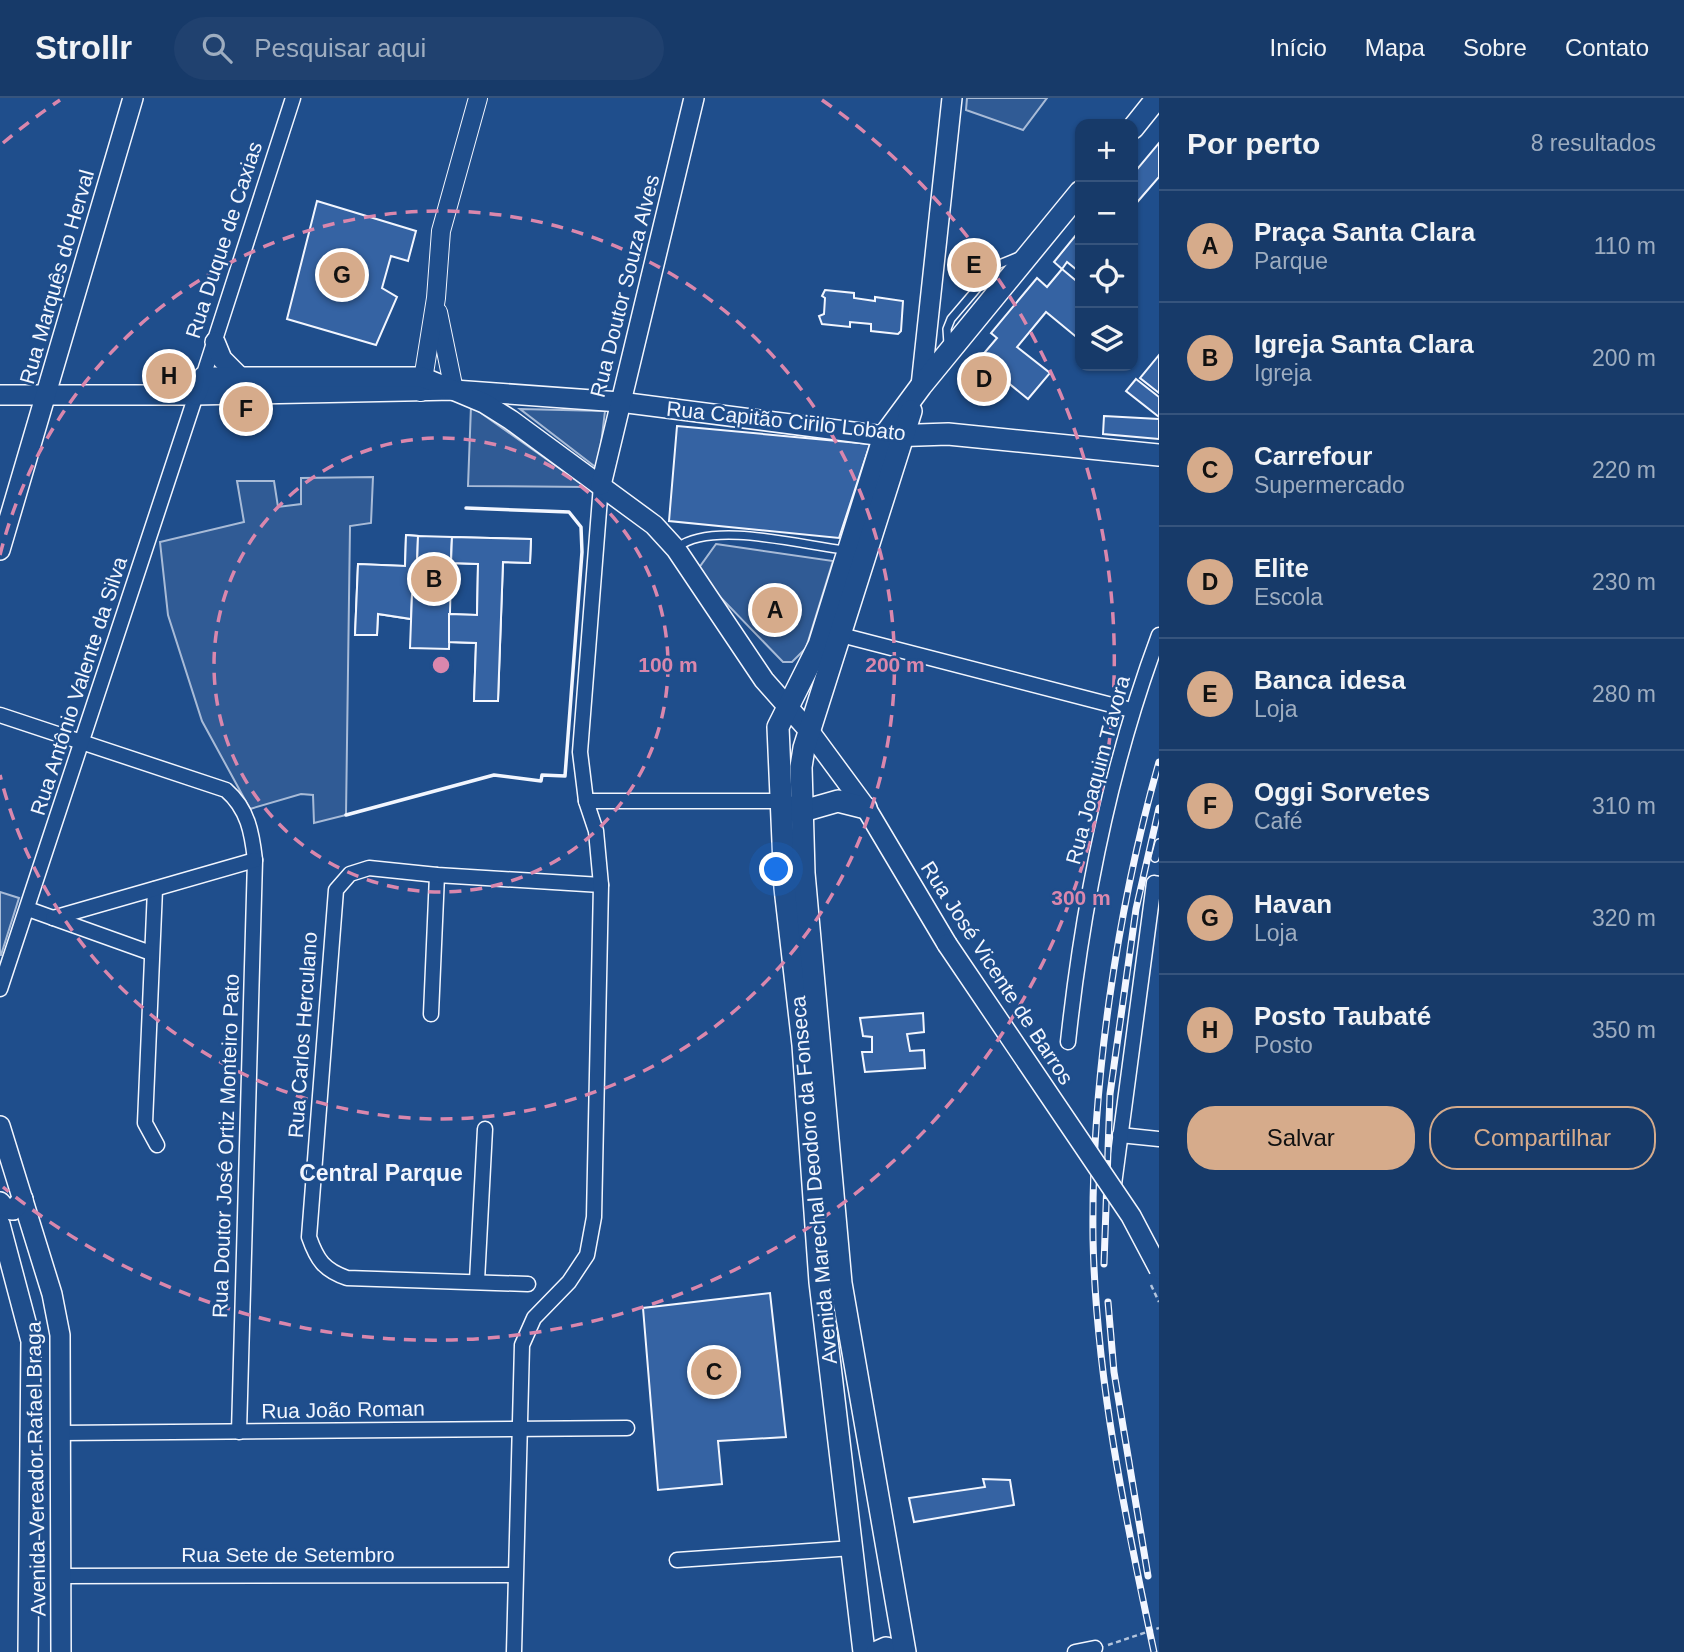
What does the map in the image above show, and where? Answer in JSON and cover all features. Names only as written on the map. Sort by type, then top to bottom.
[{"type":"main road","name":"Rua Marquês do Herval","points":[[0,550],[133,98]]},
{"type":"main road","name":"Rua Doutor Souza Alves","points":[[601,485],[694,98]]},
{"type":"main road","points":[[920,386],[953,98]]},
{"type":"main road","points":[[1138,122],[1157,98]]},
{"type":"main road","points":[[892,437],[920,386],[1075,198]]},
{"type":"main road","points":[[215,342],[222,359],[238,375]]},
{"type":"main road","points":[[200,386],[238,375],[421,384],[454,390]]},
{"type":"main road","points":[[0,395],[200,386],[421,384]]},
{"type":"main road","name":"Rua Capitão Cirilo Lobato","points":[[454,390],[620,402],[892,437],[948,434],[1159,455]]},
{"type":"main road","name":"Rua José Vicente de Barros","points":[[454,390],[511,420],[654,525],[676,548],[787,709],[810,732],[866,808],[947,944],[1131,1216],[1159,1269]]},
{"type":"main road","name":"Avenida Marechal Deodoro da Fonseca","points":[[864,1652],[820,1282],[803,1045],[785,888],[778,727],[819,645],[848,550],[892,437]]},
{"type":"main road","name":"Avenida Marechal Deodoro da Fonseca","points":[[892,437],[841,635],[801,767],[817,1038],[832,1161],[841,1283],[905,1652]]},
{"type":"main road","points":[[782,801],[803,811],[838,801],[866,808]]},
{"type":"main road","name":"Avenida Vereador Rafael Braga","points":[[0,1126],[45,1270],[60,1335],[61,1652]]},
{"type":"main road","points":[[0,1202],[6,1209],[13,1210],[23,1199]]},
{"type":"main road","name":"Avenida Vereador Rafael Braga","points":[[0,1224],[31,1341],[28,1652]]},
{"type":"main road","points":[[6,1243],[17,1236],[25,1238],[45,1270]]},
{"type":"main road","points":[[839,1433],[851,1430],[859,1432],[869,1446]]},
{"type":"main road","points":[[877,1652],[886,1648],[898,1652]]},
{"type":"street","name":"Rua Duque de Caxias","points":[[200,386],[293,98]]},
{"type":"street","points":[[421,384],[436,298],[441,231],[478,98]]},
{"type":"street","points":[[436,298],[454,390]]},
{"type":"street","name":"Rua Antônio Valente da Silva","points":[[0,989],[200,386]]},
{"type":"street","points":[[514,1652],[522,1345],[534,1318],[569,1282],[587,1255],[594,1217],[601,885],[596,831],[586,801],[580,752],[601,485]]},
{"type":"street","points":[[841,635],[1131,710]]},
{"type":"street","name":"Rua Joaquim Távora","points":[[1068,1042],[1077,956],[1097,847],[1131,710],[1159,635]]},
{"type":"street","name":"Rua Doutor José Ortiz Monteiro Pato","points":[[0,715],[226,790],[242,806],[248,822],[255,860],[239,1432]]},
{"type":"street","points":[[586,801],[782,801]]},
{"type":"street","points":[[53,918],[255,860]]},
{"type":"street","name":"Rua Carlos Herculano","points":[[437,875],[369,868],[350,874],[336,890],[309,1237],[316,1257],[328,1272],[346,1278],[528,1284]]},
{"type":"street","points":[[431,1014],[437,875],[601,885]]},
{"type":"street","points":[[1112,1203],[1156,883]]},
{"type":"street","points":[[155,890],[145,1123],[157,1145]]},
{"type":"street","points":[[28,909],[151,953]]},
{"type":"street","points":[[477,1281],[485,1129]]},
{"type":"street","points":[[1120,1135],[1159,1139]]},
{"type":"street","name":"Rua João Roman","points":[[60,1433],[626,1428]]},
{"type":"street","points":[[677,1560],[853,1548]]},
{"type":"street","name":"Rua Sete de Setembro","points":[[61,1576],[514,1575]]},
{"type":"street","points":[[1075,1652],[1095,1648]]},
{"type":"lane","points":[[676,548],[686,541],[718,534],[848,550]]},
{"type":"lane","points":[[1155,858],[1159,843]]},
{"type":"path","points":[[1095,1648],[1159,1628]]},
{"type":"shaded area","points":[[967,98],[1047,98],[1023,130],[966,110]]},
{"type":"shaded area","points":[[471,406],[586,487],[468,486]]},
{"type":"shaded area","points":[[520,409],[605,411],[598,469]]},
{"type":"shaded area","points":[[373,477],[371,523],[350,526],[346,815],[314,823],[313,795],[301,794],[250,809],[202,721],[168,615],[160,542],[244,522],[237,481],[274,481],[278,507],[301,504],[301,478]]},
{"type":"shaded area","points":[[716,544],[833,561],[806,648],[792,662],[783,662],[696,572]]},
{"type":"shaded area","points":[[0,892],[19,898],[1,955],[0,955]]},
{"type":"building","points":[[1159,143],[1159,177],[1138,201],[1138,182],[1138,168]]},
{"type":"building","points":[[317,201],[416,231],[408,261],[391,256],[382,288],[397,297],[376,345],[287,319]]},
{"type":"building","points":[[1075,236],[1075,268],[1067,262],[1062,269],[1054,262]]},
{"type":"building","points":[[1062,269],[1075,280],[1075,336],[1046,312],[1017,347],[1050,373],[1028,399],[979,359],[997,338],[991,333],[1037,278],[1047,287]]},
{"type":"building","points":[[825,290],[854,293],[854,298],[875,301],[875,297],[903,301],[901,331],[898,334],[871,331],[871,324],[850,322],[850,327],[822,324],[819,316],[824,314],[825,298],[822,296]]},
{"type":"building","points":[[1159,355],[1159,393],[1140,378]]},
{"type":"building","points":[[1136,379],[1159,397],[1159,417],[1126,391]]},
{"type":"building","points":[[1104,416],[1159,419],[1159,439],[1103,434]]},
{"type":"building","points":[[677,426],[870,444],[839,538],[669,521]]},
{"type":"building","points":[[406,535],[418,536],[416,595],[412,595],[411,619],[378,614],[377,635],[355,635],[358,564],[405,566]]},
{"type":"building","points":[[406,535],[418,536],[416,595],[412,595],[411,619],[378,614],[377,635],[355,635],[358,564],[405,566]]},
{"type":"building","points":[[418,536],[452,537],[449,649],[410,648],[412,595],[416,595]]},
{"type":"building","points":[[452,537],[531,539],[530,563],[503,562],[498,701],[474,701],[476,643],[449,642],[449,614],[477,615],[478,564],[451,563]]},
{"type":"building","points":[[452,537],[531,539],[530,563],[503,562],[498,701],[474,701],[476,643],[449,642],[449,614],[477,615],[478,564],[451,563]]},
{"type":"building","points":[[923,1013],[924,1032],[907,1034],[910,1051],[924,1050],[925,1068],[865,1072],[862,1052],[872,1052],[872,1037],[863,1036],[860,1018]]},
{"type":"building","points":[[770,1293],[786,1437],[718,1441],[722,1484],[658,1490],[643,1308]]},
{"type":"building","points":[[983,1479],[1010,1480],[1014,1505],[914,1522],[909,1498],[985,1487]]},
{"type":"railway","points":[[1154,1652],[1123,1498],[1106,1395],[1095,1291],[1093,1239],[1097,1120],[1110,998],[1131,877],[1159,762]]},
{"type":"railway","points":[[1104,1264],[1110,1094],[1136,909],[1159,808]]},
{"type":"railway","points":[[1108,1302],[1114,1372],[1148,1576]]},
{"type":"wall","points":[[346,815],[494,775],[541,781],[542,775],[565,776],[582,552],[581,527],[569,512],[466,508]]},
{"type":"place","name":"Banca idesa","points":[[974,265]]},
{"type":"place","name":"Havan","points":[[342,275]]},
{"type":"place","name":"Posto Taubaté","points":[[169,376]]},
{"type":"place","name":"Elite","points":[[984,379]]},
{"type":"place","name":"Oggi Sorvetes","points":[[246,409]]},
{"type":"place","name":"Igreja Santa Clara","points":[[434,579]]},
{"type":"place","name":"Praça Santa Clara","points":[[775,610]]},
{"type":"place","name":"Carrefour","points":[[714,1372]]},
{"type":"district","name":"Central Parque","points":[[381,1173]]}]
